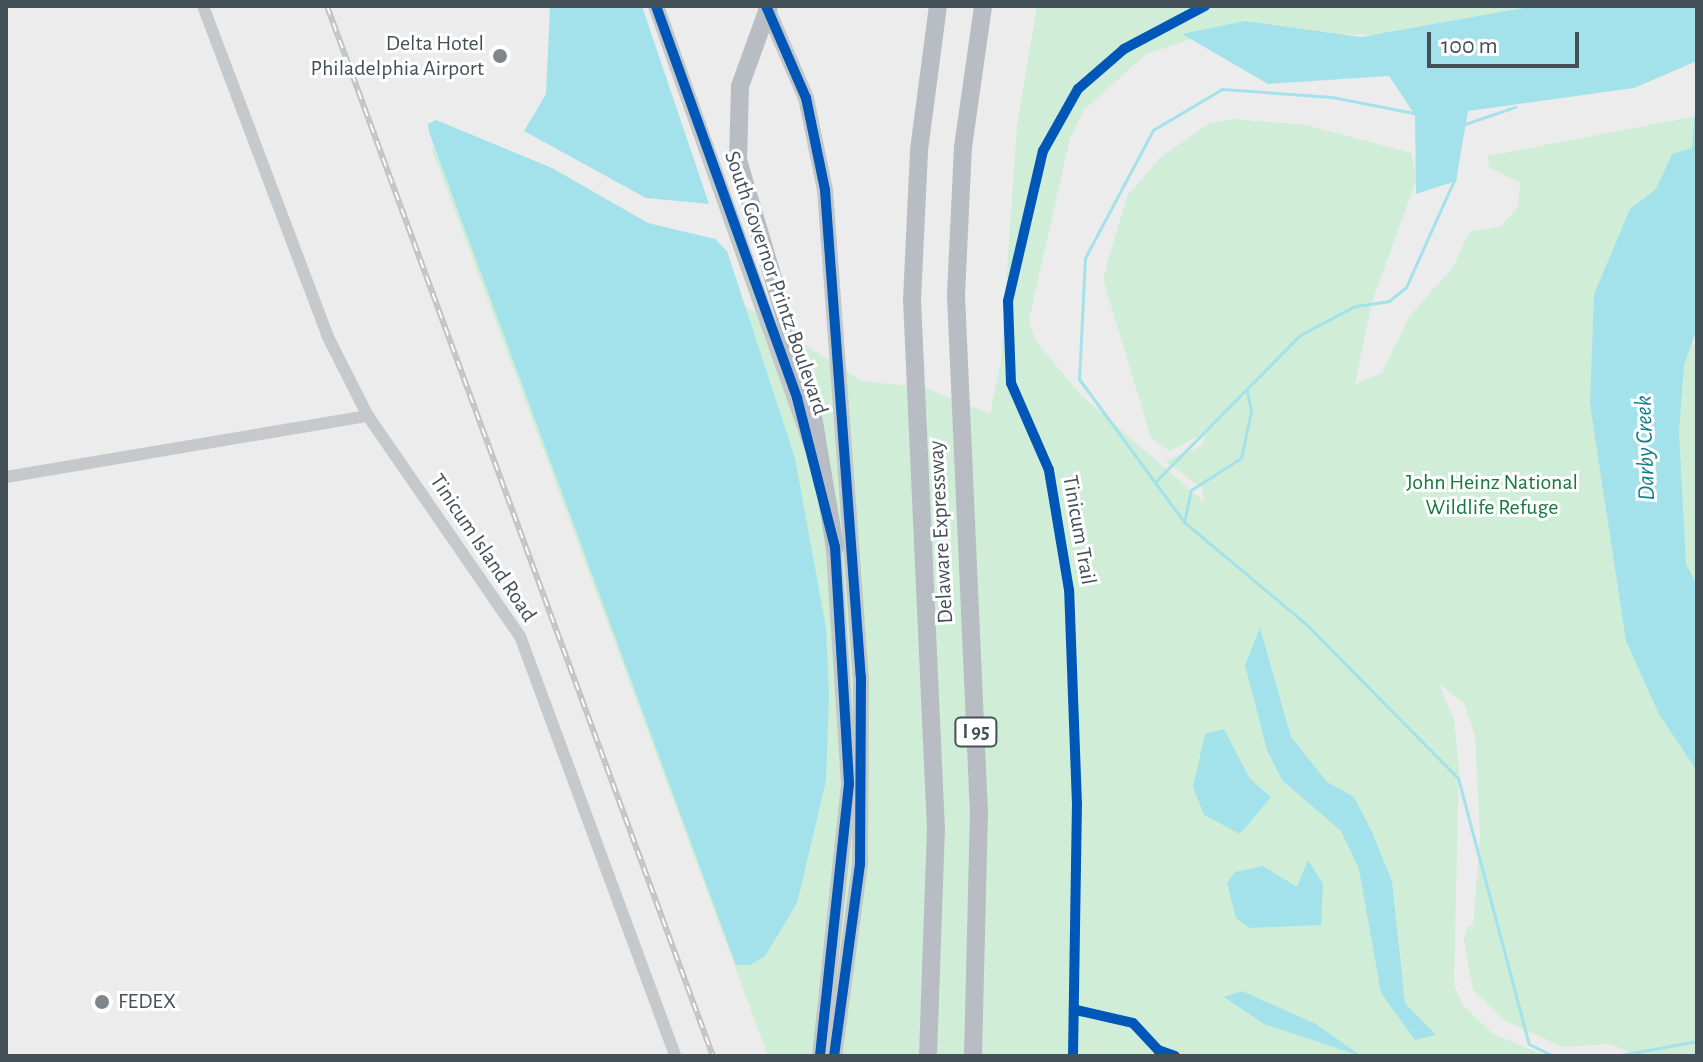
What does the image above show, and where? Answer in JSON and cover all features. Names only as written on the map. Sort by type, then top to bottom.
[{"type":"highway","points":[[768,6],[740,86],[738,160],[812,410],[835,547]]},
{"type":"highway","name":"Delaware Expressway","points":[[928,1056],[936,830],[916,436],[914,227],[938,6]]},
{"type":"highway","name":"Delaware Expressway","points":[[973,1056],[979,814],[958,409],[960,185],[983,6]]},
{"type":"main road","name":"South Governor Printz Boulevard","points":[[656,6],[797,398],[835,547],[849,784],[839,933],[820,1056]]},
{"type":"main road","points":[[768,6],[786,48],[825,190],[854,561],[862,828],[834,1056]]},
{"type":"street","name":"Tinicum Island Road","points":[[203,6],[327,335],[368,416],[520,636],[675,1056]]},
{"type":"street","points":[[6,477],[368,416]]},
{"type":"green space","name":"John Heinz National Wildlife Refuge","points":[[1037,6],[1688,6],[1374,35],[1217,31],[1146,54],[1084,110],[1070,138],[1029,320],[1035,340],[1081,395],[1204,502],[1202,488],[1165,461],[1202,446],[1205,433],[1169,451],[1151,438],[1103,279],[1127,196],[1162,156],[1209,124],[1232,119],[1306,125],[1411,153],[1417,178],[1372,302],[1355,384],[1382,373],[1409,317],[1453,267],[1470,231],[1500,227],[1518,207],[1520,183],[1489,167],[1488,156],[1697,116],[1697,262],[1651,325],[1697,687],[1697,1056],[1637,1056],[1611,1044],[1563,1047],[1505,1021],[1473,990],[1464,940],[1467,926],[1473,926],[1480,838],[1475,735],[1464,703],[1439,684],[1454,720],[1459,768],[1454,984],[1463,1005],[1493,1034],[1547,1056],[768,1056],[431,147],[460,153],[734,299],[861,381],[926,388],[990,414],[1001,361],[1017,124]]},
{"type":"green space","points":[[1678,323],[1697,349],[1697,659],[1677,610]]},
{"type":"water","points":[[550,6],[642,6],[709,204],[646,198],[524,131],[546,94]]},
{"type":"water","points":[[1534,6],[1697,6],[1697,61],[1634,88],[1468,111],[1456,181],[1416,194],[1415,115],[1389,76],[1268,84],[1182,34],[1245,21],[1361,37]]},
{"type":"water","name":"Darby Creek","points":[[1697,86],[1697,329],[1684,365],[1679,432],[1686,564],[1697,585],[1697,771],[1659,714],[1626,641],[1590,404],[1594,294],[1630,209],[1656,189],[1672,154],[1692,148]]},
{"type":"water","points":[[436,120],[552,168],[648,223],[715,239],[727,251],[795,458],[826,628],[829,695],[826,781],[797,903],[765,956],[750,965],[736,965],[429,132],[428,124]]},
{"type":"water","points":[[1260,628],[1291,737],[1327,782],[1354,797],[1372,832],[1392,881],[1405,1003],[1436,1035],[1415,1040],[1381,993],[1359,869],[1341,831],[1282,780],[1267,750],[1245,665]]},
{"type":"water","points":[[1224,729],[1250,779],[1271,797],[1240,834],[1204,815],[1193,787],[1205,734]]},
{"type":"water","points":[[1308,860],[1323,884],[1321,925],[1249,928],[1236,918],[1227,883],[1235,872],[1263,866],[1297,887]]},
{"type":"water","points":[[1242,991],[1316,1024],[1361,1056],[1264,1024],[1224,997]]},
{"type":"waterway","points":[[1414,113],[1332,97],[1222,89],[1153,130],[1085,258],[1079,379],[1184,522],[1305,623],[1458,778],[1529,1044],[1554,1056]]},
{"type":"waterway","points":[[1465,124],[1515,107]]},
{"type":"waterway","points":[[1155,482],[1300,335],[1355,306],[1389,301],[1406,287],[1455,178]]},
{"type":"waterway","points":[[1184,522],[1191,490],[1241,458],[1251,411],[1247,391]]},
{"type":"waterway","points":[[1616,1056],[1697,1041]]},
{"type":"railway","points":[[327,6],[713,1056]]},
{"type":"cycle path","points":[[656,6],[797,398],[835,547],[849,784],[820,1056]]},
{"type":"cycle path","points":[[766,6],[806,98],[825,190],[861,677],[860,864],[834,1056]]},
{"type":"cycle path","name":"Tinicum Trail","points":[[1073,1056],[1077,805],[1069,590],[1049,470],[1011,383],[1008,301],[1043,151],[1078,89],[1124,49],[1205,6]]},
{"type":"cycle path","points":[[1076,1010],[1133,1023],[1158,1050],[1175,1056]]},
{"type":"place","name":"Delta Hotel Philadelphia Airport","points":[[500,56]]},
{"type":"place","name":"FEDEX","points":[[102,1002]]}]
